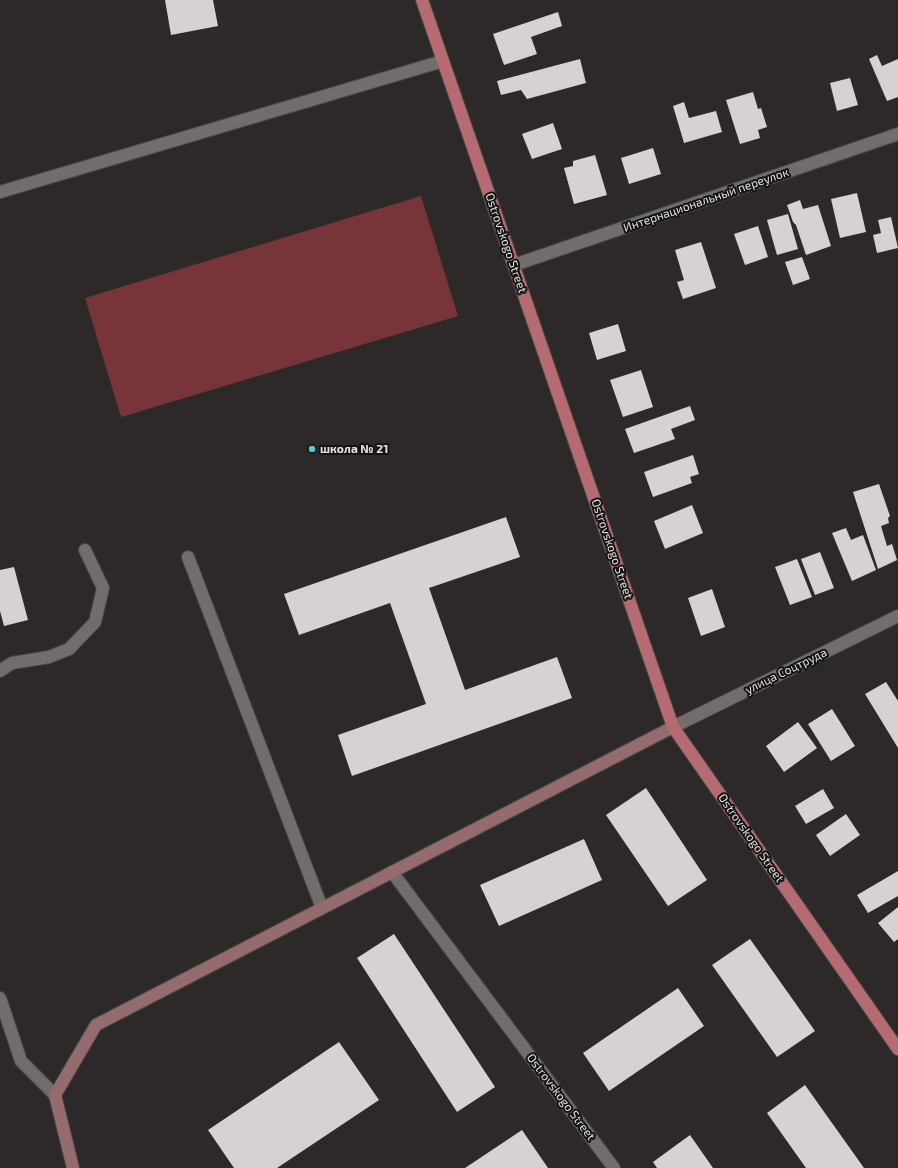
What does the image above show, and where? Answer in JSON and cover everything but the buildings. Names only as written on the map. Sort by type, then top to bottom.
[{"type":"main road","name":"Ostrovskogo Street","points":[[422,0],[673,727],[898,1049]]},
{"type":"street","points":[[0,192],[443,61]]},
{"type":"street","name":"Интернациональный переулок","points":[[514,265],[898,134]]},
{"type":"street","points":[[0,671],[12,663],[49,657],[69,649],[95,622],[103,588],[85,550]]},
{"type":"street","points":[[188,557],[322,908]]},
{"type":"street","name":"улица Соцтруда","points":[[673,727],[898,616]]},
{"type":"street","points":[[55,1095],[96,1025],[673,727]]},
{"type":"street","name":"Ostrovskogo Street","points":[[392,872],[614,1168]]},
{"type":"street","points":[[0,998],[21,1061],[55,1095],[73,1168]]},
{"type":"shaded area","points":[[421,196],[458,316],[121,417],[85,298]]},
{"type":"place","name":"школа № 21","points":[[312,449]]}]
